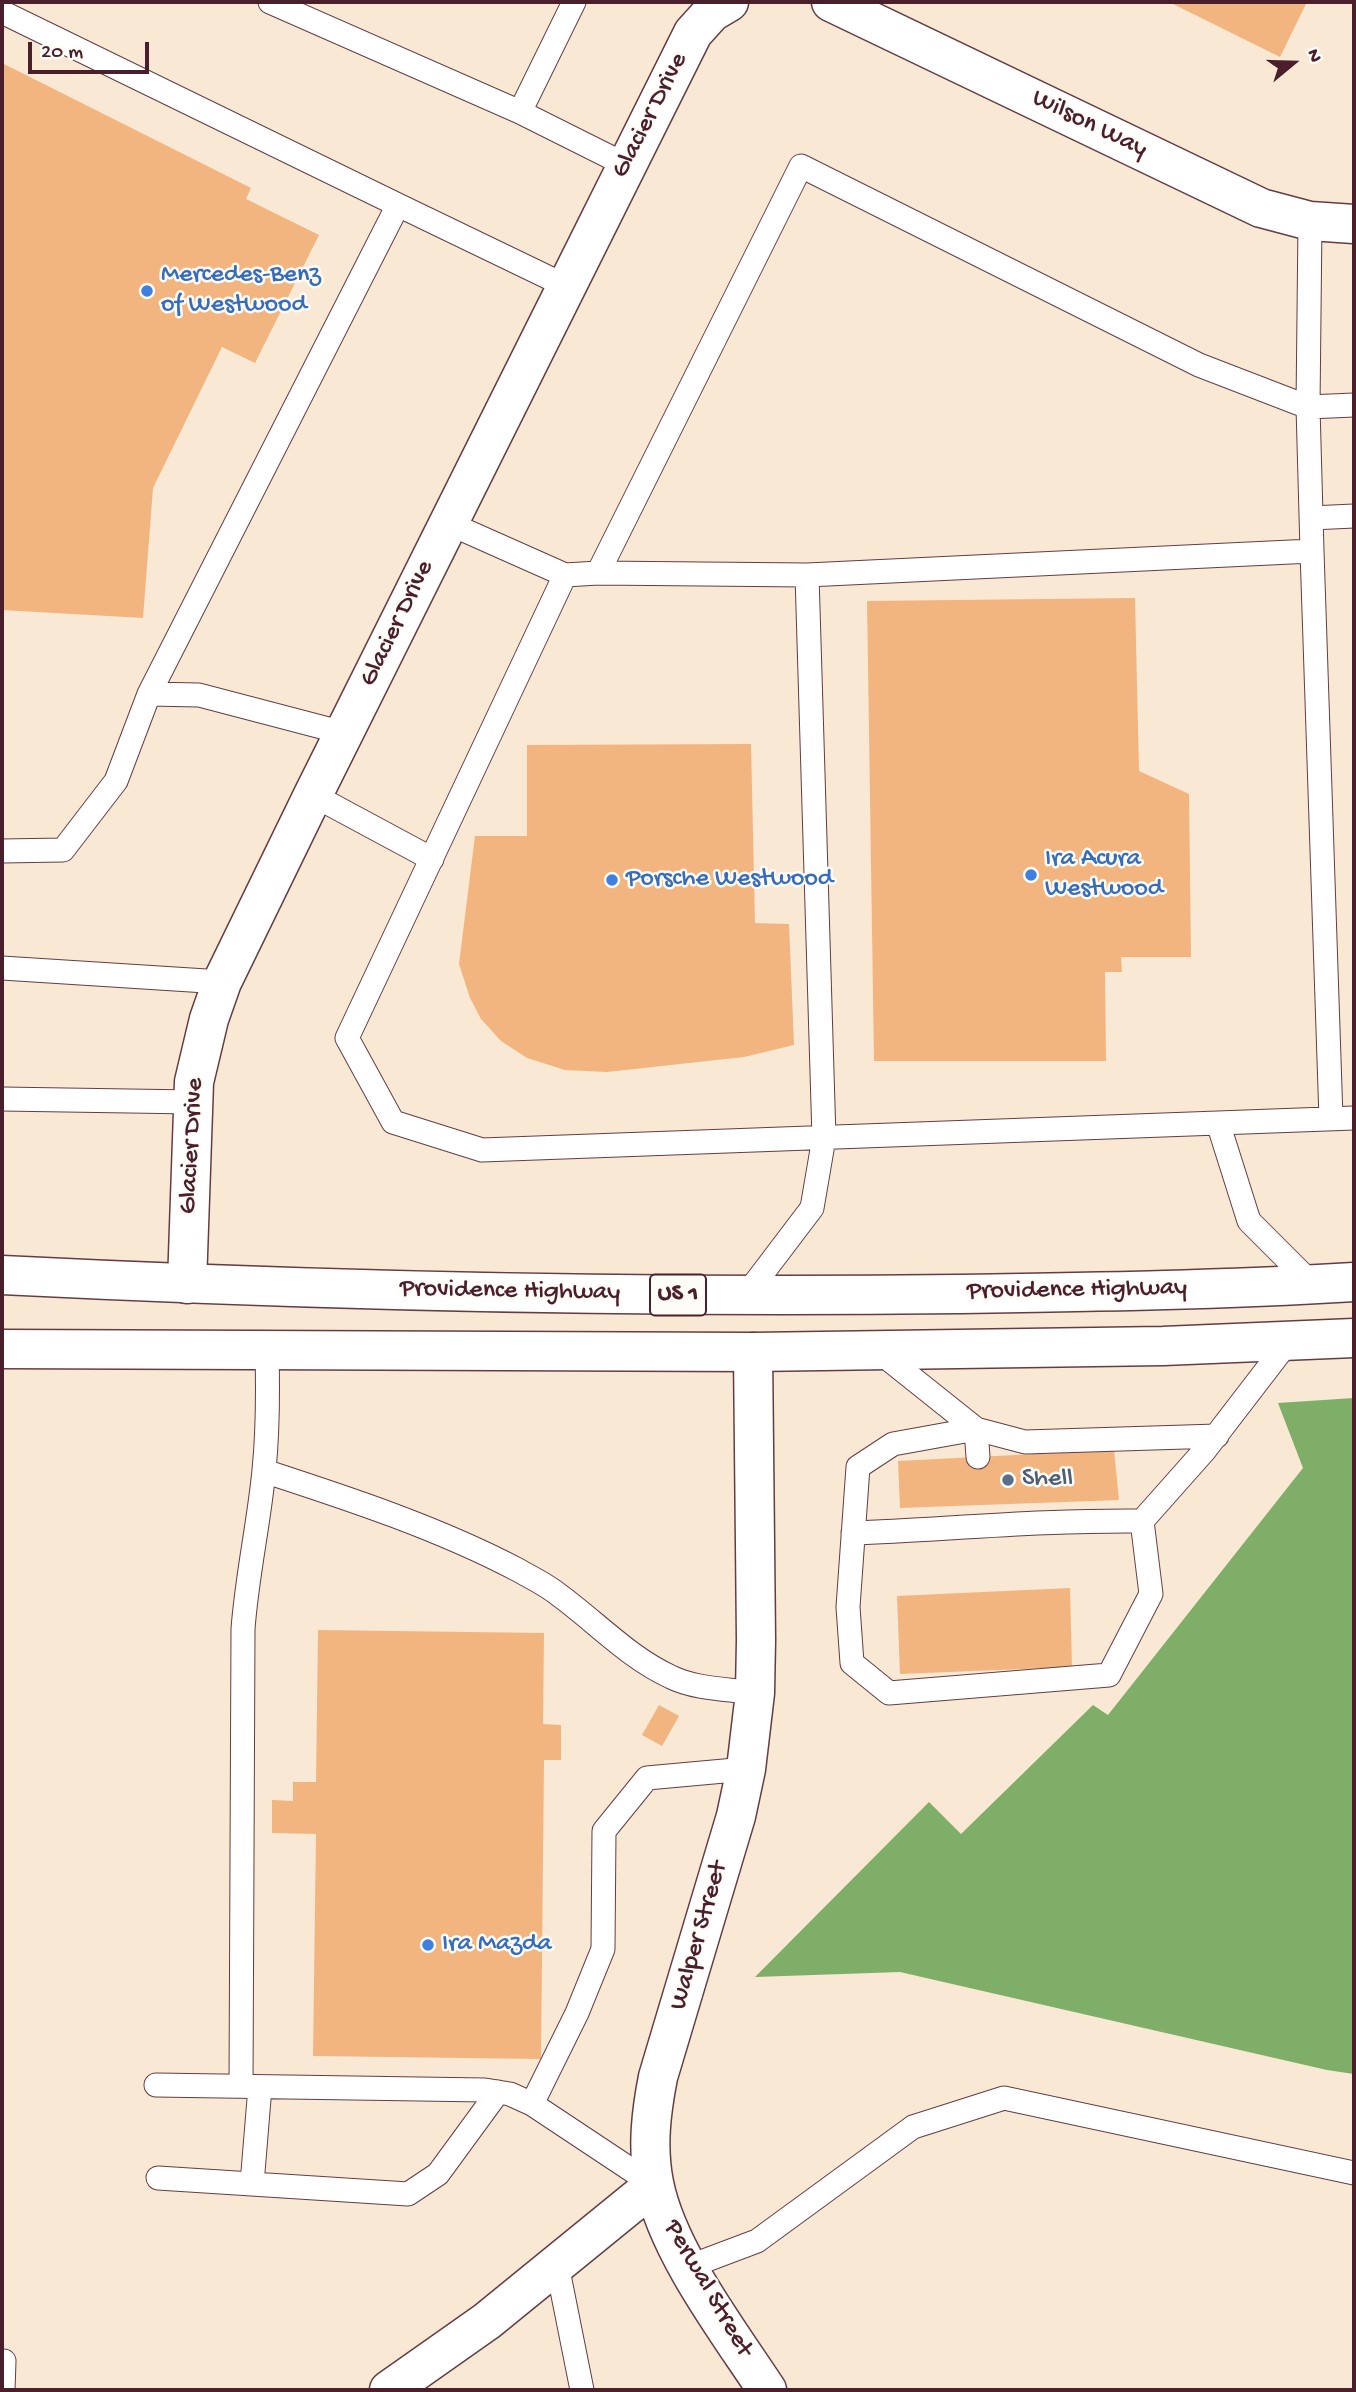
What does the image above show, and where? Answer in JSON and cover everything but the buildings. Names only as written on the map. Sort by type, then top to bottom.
[{"type":"street","name":"Glacier Drive","points":[[187,1284],[193,1102],[201,1049],[222,982],[693,33],[712,12],[728,2]]},
{"type":"street","name":"Wilson Way","points":[[831,2],[875,11],[1261,208],[1310,221],[1354,224]]},
{"type":"street","name":"Providence Highway","points":[[2,1275],[187,1284],[747,1296],[1062,1292],[1354,1282]]},
{"type":"street","name":"US 1","points":[[2,1349],[753,1352],[1150,1346],[1354,1338]]},
{"type":"street","name":"Walper Street","points":[[654,2185],[650,2150],[651,2116],[659,2077],[736,1816],[746,1769],[755,1693],[753,1352]]},
{"type":"street","points":[[388,2390],[487,2321],[654,2185]]},
{"type":"street","name":"Perwal Street","points":[[654,2185],[668,2227],[688,2267],[767,2390]]},
{"type":"lane","points":[[271,2],[520,112],[626,165]]},
{"type":"lane","points":[[520,112],[574,2]]},
{"type":"lane","points":[[2,12],[566,286]]},
{"type":"lane","points":[[598,573],[801,166],[1199,365],[1308,407],[1354,405]]},
{"type":"lane","points":[[2,851],[63,850],[116,781],[149,694],[398,205]]},
{"type":"lane","points":[[1310,221],[1308,407],[1331,1119]]},
{"type":"lane","points":[[1311,518],[1354,516]]},
{"type":"lane","points":[[448,523],[565,575],[807,575],[1312,551]]},
{"type":"lane","points":[[565,575],[347,1038],[393,1122],[482,1150],[1354,1118]]},
{"type":"lane","points":[[747,1296],[812,1208],[824,1138],[807,575]]},
{"type":"lane","points":[[149,694],[199,695],[344,733]]},
{"type":"lane","points":[[313,795],[432,859]]},
{"type":"lane","points":[[2,968],[222,982]]},
{"type":"lane","points":[[2,1099],[193,1102]]},
{"type":"lane","points":[[1218,1123],[1249,1221],[1313,1284]]},
{"type":"lane","points":[[976,1429],[893,1444],[858,1467],[848,1607],[852,1662],[889,1693],[1109,1675],[1151,1594],[1142,1521],[1217,1436],[1288,1342]]},
{"type":"lane","points":[[877,1350],[976,1429],[1025,1448],[1217,1436]]},
{"type":"lane","points":[[252,2184],[243,1629],[246,1590],[264,1471],[268,1413],[267,1352]]},
{"type":"lane","points":[[976,1429],[978,1457]]},
{"type":"lane","points":[[264,1471],[389,1514],[458,1541],[518,1570],[558,1594],[641,1660],[673,1678],[710,1687],[755,1693]]},
{"type":"lane","points":[[853,1533],[977,1517],[1079,1511],[1142,1521]]},
{"type":"lane","points":[[532,2104],[577,2013],[603,1948],[604,1831],[647,1778],[746,1769]]},
{"type":"lane","points":[[156,2085],[485,2090],[510,2094],[532,2104],[654,2185]]},
{"type":"lane","points":[[158,2178],[408,2194],[438,2174],[498,2092]]},
{"type":"lane","points":[[688,2267],[757,2241],[913,2127],[1004,2098],[1354,2173]]},
{"type":"lane","points":[[557,2265],[583,2390]]},
{"type":"lane","points":[[2,2361],[2,2390]]},
{"type":"green space","points":[[1354,1398],[1354,2074],[900,1972],[755,1977],[929,1802],[961,1834],[1093,1705],[1108,1715],[1303,1468],[1278,1403]]},
{"type":"place","name":"Mercedes-Benz of Westwood","points":[[147,291]]},
{"type":"place","name":"Ira Acura Westwood","points":[[1031,875]]},
{"type":"place","name":"Porsche Westwood","points":[[612,880]]},
{"type":"place","name":"Shell","points":[[1008,1480]]},
{"type":"place","name":"Ira Mazda","points":[[428,1945]]}]
